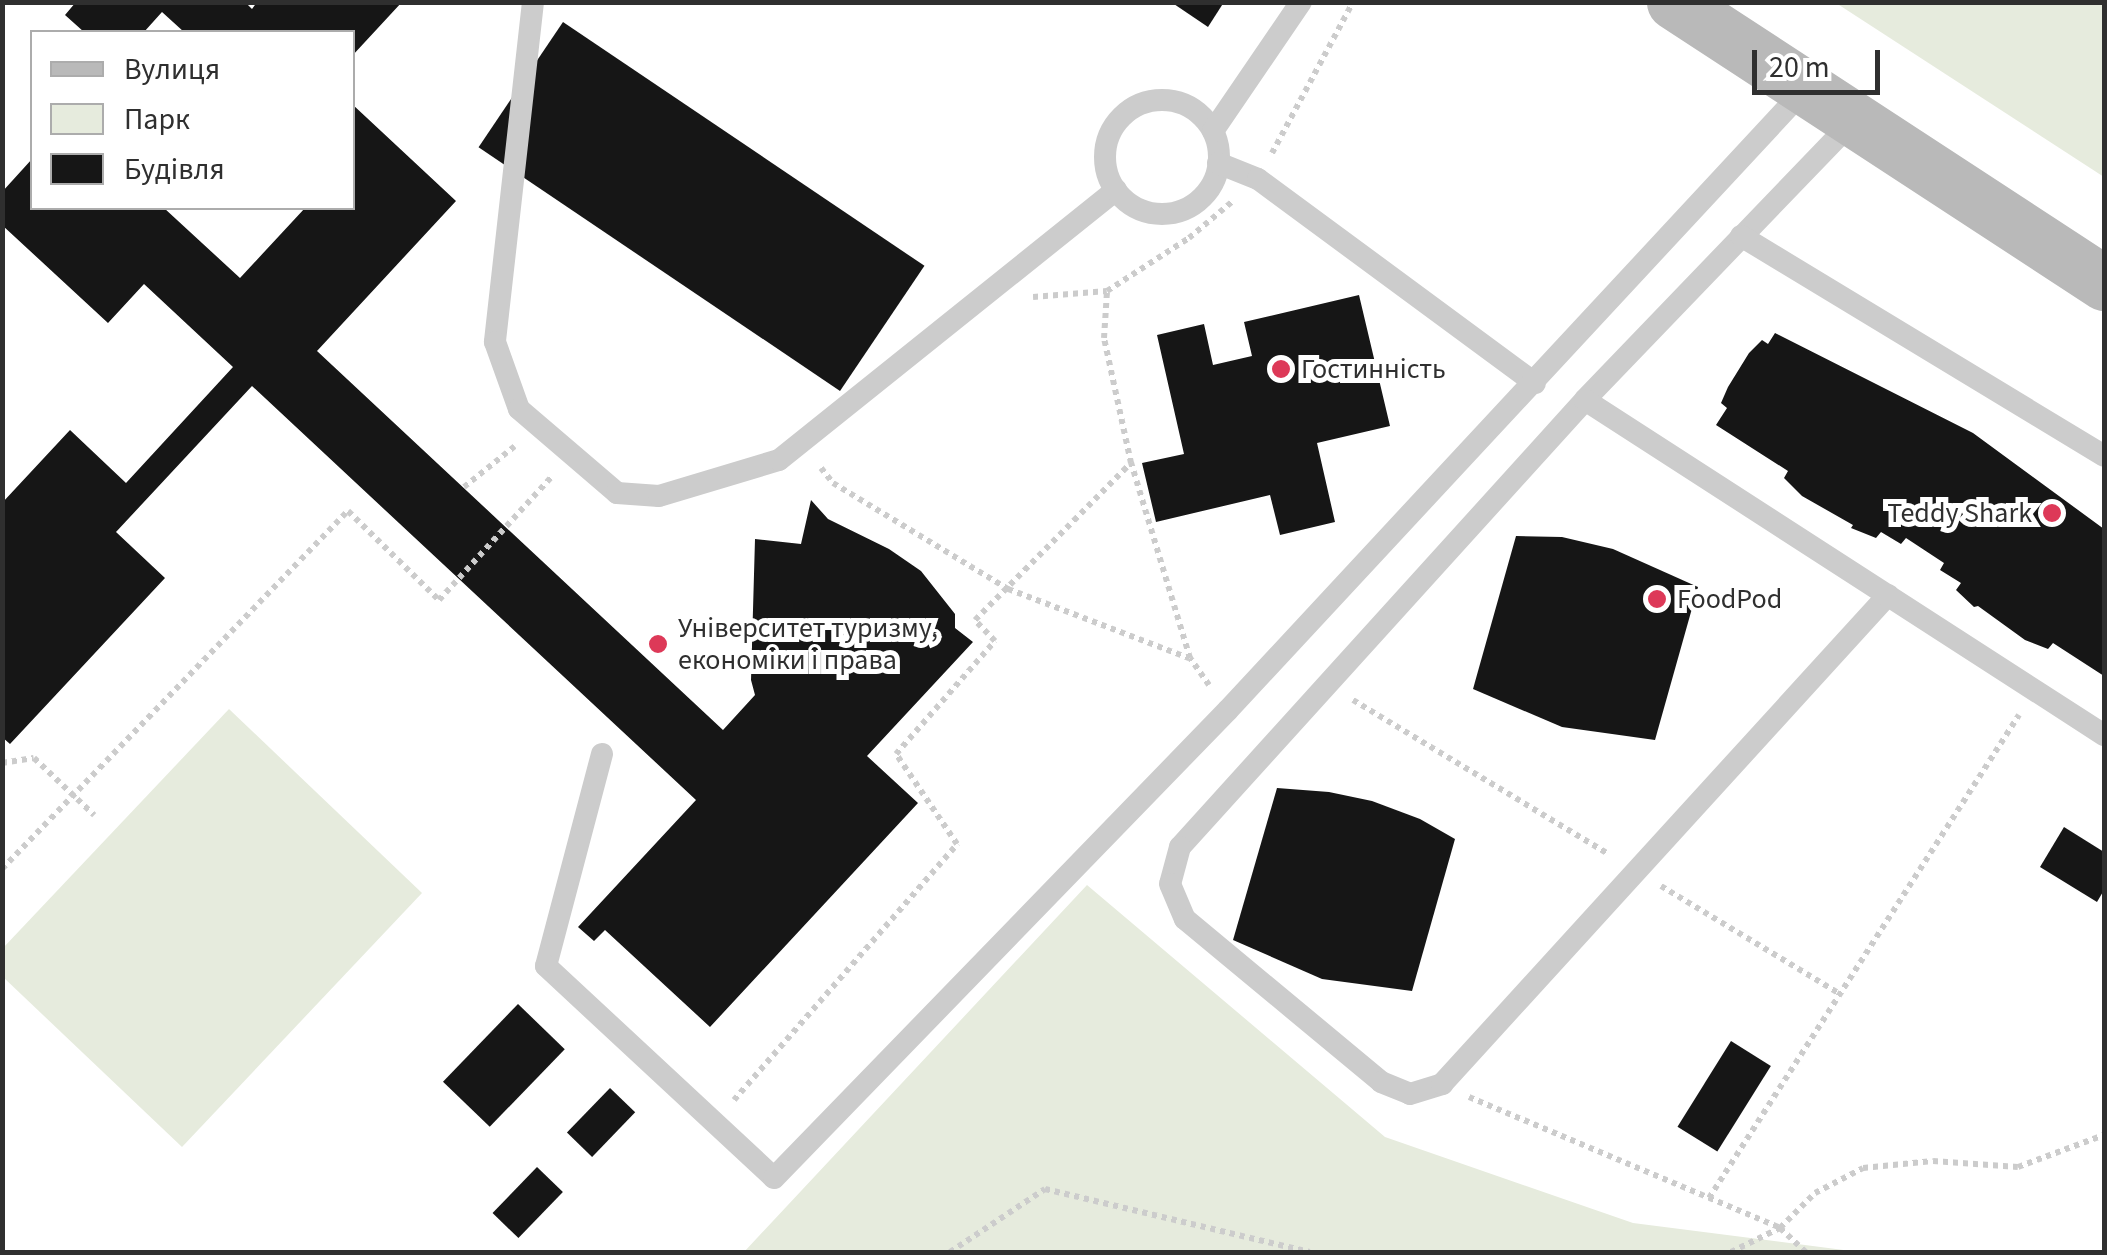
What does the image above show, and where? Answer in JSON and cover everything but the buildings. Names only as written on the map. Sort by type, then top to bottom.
[{"type":"street","points":[[1674,2],[2104,283]]},
{"type":"lane","points":[[533,2],[495,342],[520,408],[617,493],[660,496],[779,460],[1116,190]]},
{"type":"lane","points":[[1213,131],[1301,2]]},
{"type":"lane","points":[[602,754],[546,966],[774,1178],[1228,710],[1806,88]]},
{"type":"lane","points":[[1167,100],[1202,115],[1213,131],[1218,162],[1212,186],[1183,210],[1145,212],[1116,190],[1105,155],[1109,137],[1132,109],[1167,100]]},
{"type":"lane","points":[[1854,120],[1585,400],[1180,847],[1170,884],[1185,919],[1381,1082],[1410,1094],[1442,1084],[1888,595]]},
{"type":"lane","points":[[1218,162],[1258,179],[1535,383]]},
{"type":"lane","points":[[1741,236],[2104,456]]},
{"type":"lane","points":[[1585,400],[2104,735]]},
{"type":"path","points":[[1228,710],[1190,658],[1130,463],[1104,338],[1107,291],[1189,238],[1258,179],[1353,2]]},
{"type":"path","points":[[714,1123],[957,844],[896,754],[994,641],[974,620],[1130,463]]},
{"type":"path","points":[[818,465],[833,483],[1008,589],[1190,658]]},
{"type":"path","points":[[2,869],[348,511],[438,600],[554,474]]},
{"type":"path","points":[[1327,684],[1618,860]]},
{"type":"path","points":[[1710,1198],[2035,690]]},
{"type":"path","points":[[2,763],[34,758],[94,815]]},
{"type":"path","points":[[1652,881],[1840,994]]},
{"type":"path","points":[[1503,1112],[1780,1228],[1806,1252]]},
{"type":"path","points":[[1731,1252],[1780,1228],[1814,1193],[1862,1168],[1933,1161],[2018,1167],[2104,1135]]},
{"type":"path","points":[[950,1252],[1045,1190],[1310,1252]]},
{"type":"green space","points":[[1836,3],[2104,3],[2104,177]]},
{"type":"green space","points":[[229,709],[422,893],[182,1147],[3,977],[3,948]]},
{"type":"green space","points":[[1087,885],[1385,1137],[1633,1223],[1859,1252],[744,1252]]},
{"type":"place","name":"Гостинність","points":[[1281,369]]},
{"type":"place","name":"Teddy Shark","points":[[2052,513]]},
{"type":"place","name":"FoodPod","points":[[1657,599]]},
{"type":"place","name":"Університет туризму, економіки і права","points":[[658,644]]}]
